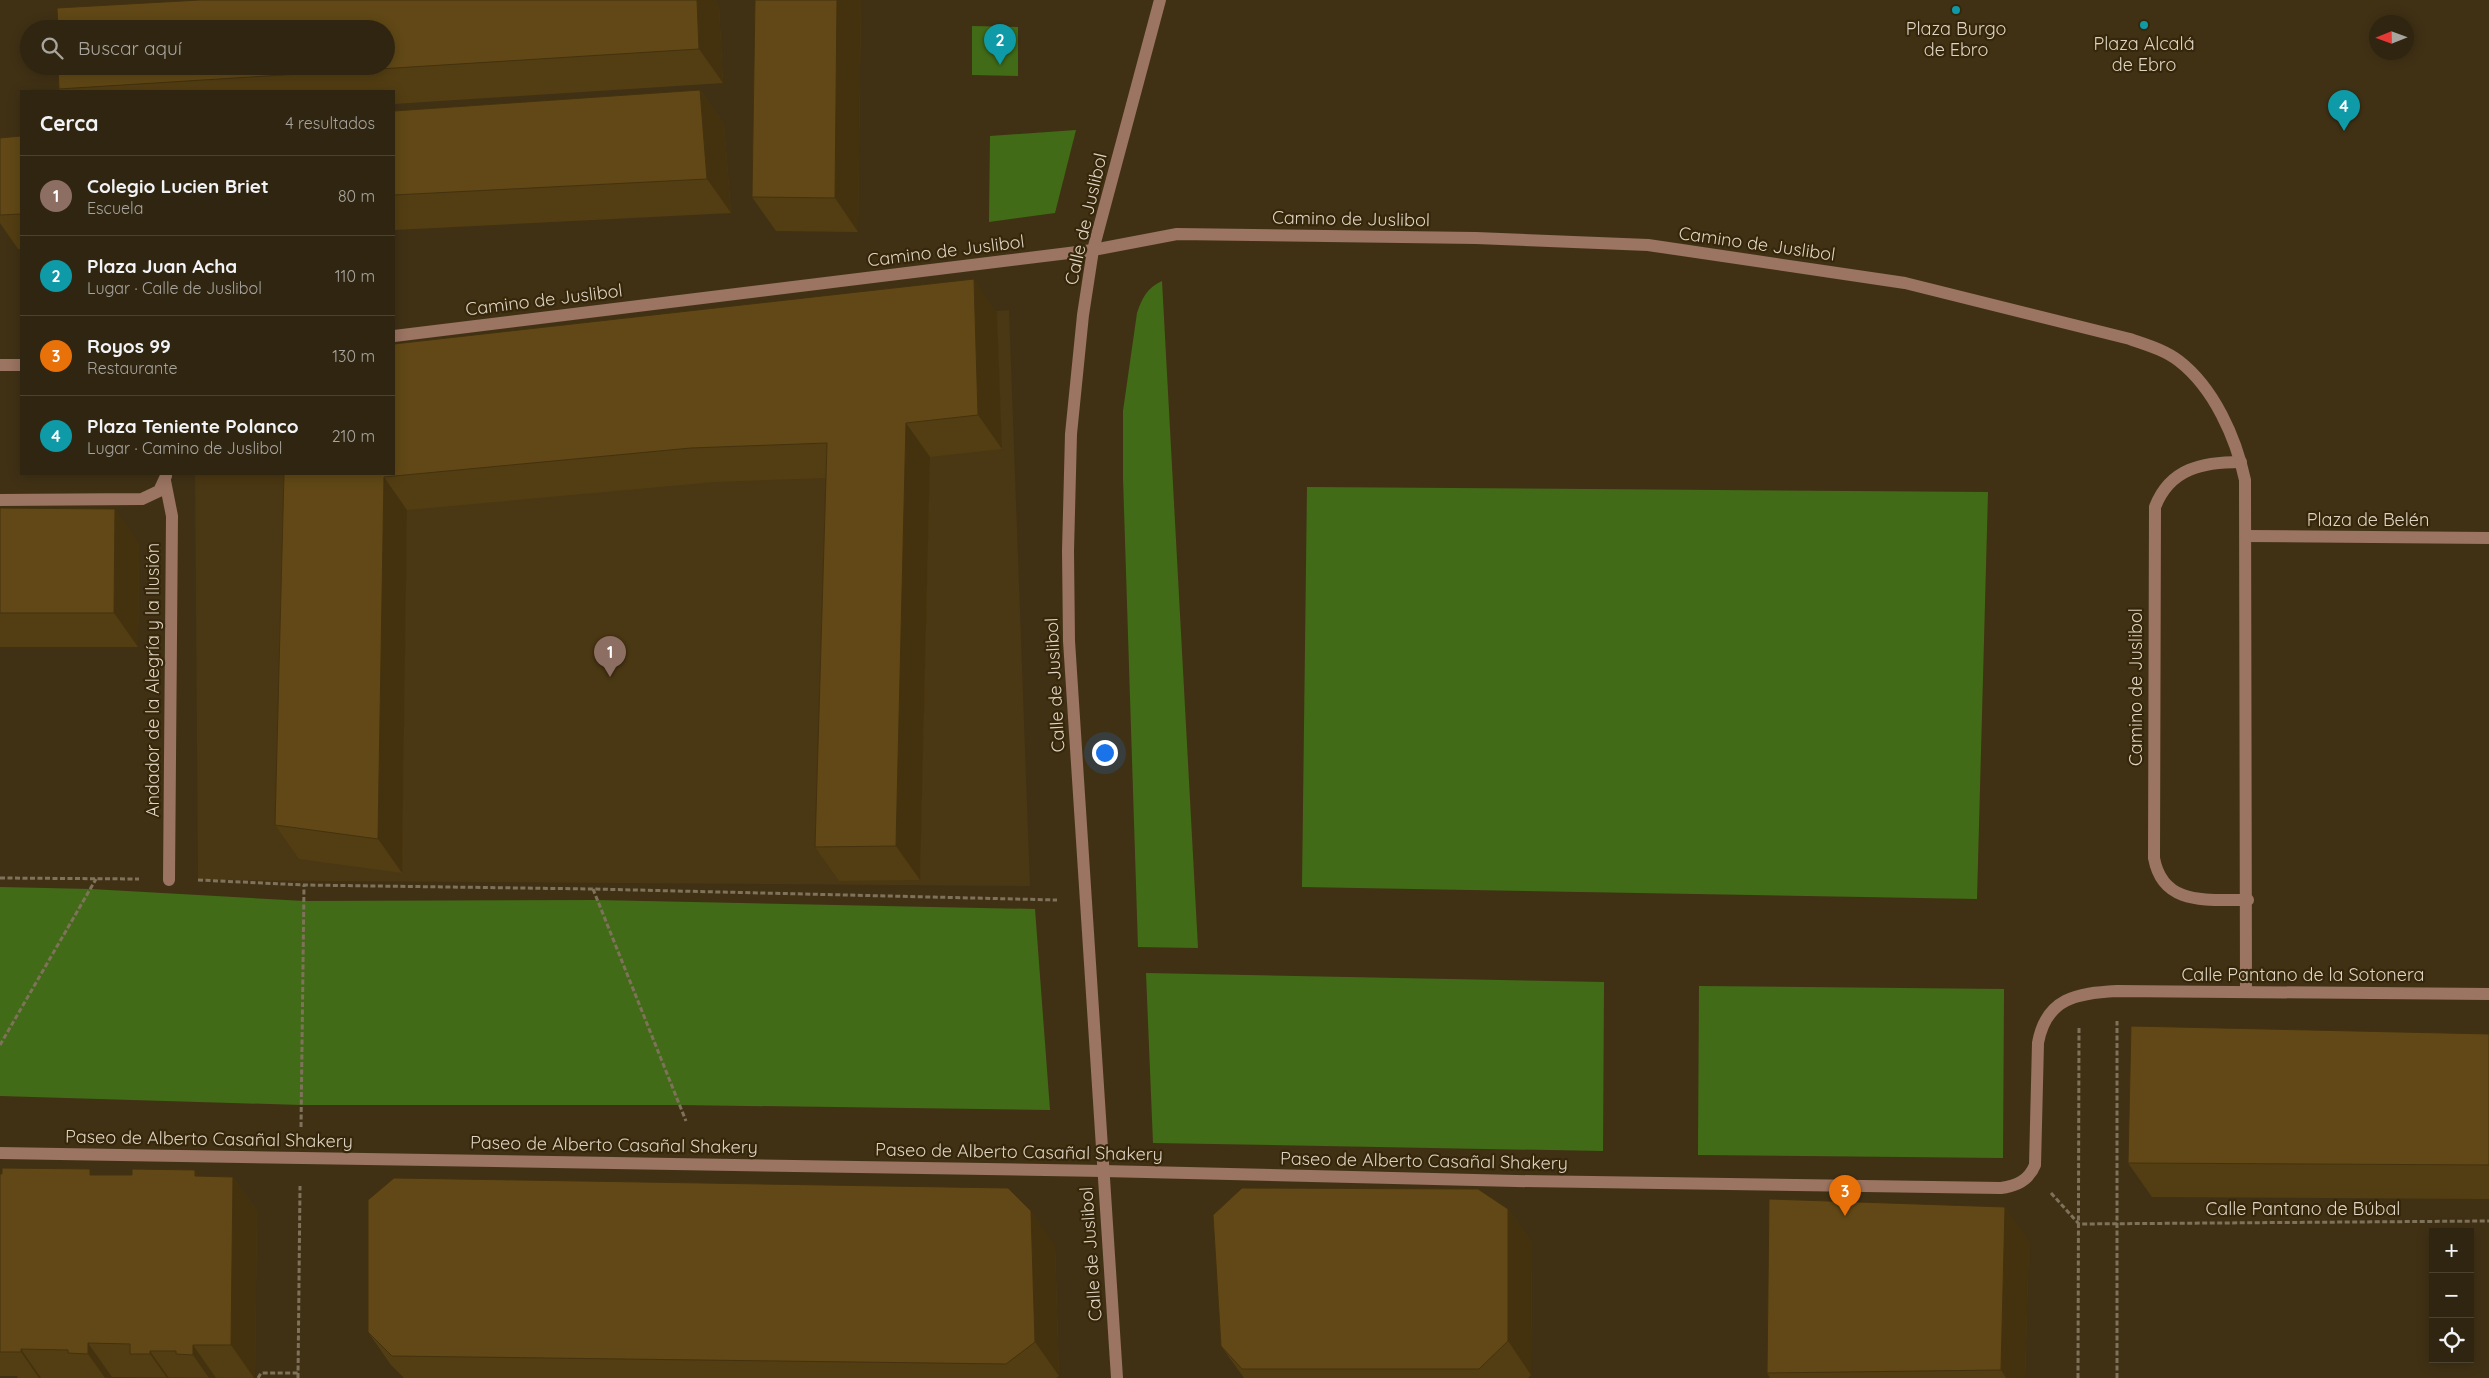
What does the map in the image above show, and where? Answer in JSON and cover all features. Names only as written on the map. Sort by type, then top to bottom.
[{"type":"street","name":"Calle de Juslibol","points":[[1117,1378],[1069,641],[1068,551],[1071,434],[1083,315],[1093,250],[1160,0]]},
{"type":"street","name":"Camino de Juslibol","points":[[395,336],[1093,250],[1177,234],[1562,240],[1648,245],[1905,283],[2130,339],[2159,349],[2180,361],[2204,387],[2219,411],[2241,462],[2247,494],[2248,900],[2246,992]]},
{"type":"street","points":[[0,365],[20,365]]},
{"type":"street","name":"Camino de Juslibol","points":[[2241,462],[2215,463],[2187,470],[2169,482],[2160,492],[2155,507],[2154,858],[2161,880],[2181,896],[2248,900]]},
{"type":"street","points":[[0,500],[133,500],[150,497],[159,490],[166,477]]},
{"type":"street","name":"Andador de la Alegría y la Ilusión","points":[[166,477],[172,516],[169,880]]},
{"type":"street","name":"Plaza de Belén","points":[[2246,536],[2489,538]]},
{"type":"street","name":"Calle Pantano de la Sotonera","points":[[2079,994],[2117,991],[2489,994]]},
{"type":"street","points":[[2032,1173],[2037,1154],[2038,1043],[2041,1028],[2050,1013],[2062,1002],[2079,994]]},
{"type":"street","name":"Paseo de Alberto Casañal Shakery","points":[[0,1153],[1103,1170],[1516,1181],[2001,1188],[2023,1181],[2032,1173]]},
{"type":"path","points":[[0,878],[1047,899]]},
{"type":"path","points":[[0,1045],[96,879]]},
{"type":"path","points":[[302,1127],[304,885]]},
{"type":"path","points":[[592,889],[686,1121]]},
{"type":"path","points":[[2117,991],[2117,1378]]},
{"type":"path","points":[[2078,1378],[2079,994]]},
{"type":"path","points":[[2032,1173],[2079,1224]]},
{"type":"path","points":[[298,1378],[300,1186]]},
{"type":"path","name":"Calle Pantano de Búbal","points":[[2079,1224],[2489,1221]]},
{"type":"path","points":[[258,1378],[261,1373],[298,1372]]},
{"type":"shaded area","points":[[1009,310],[1030,886],[198,880],[195,475],[395,475],[395,366]]},
{"type":"green space","points":[[972,26],[1018,27],[1018,76],[972,75]]},
{"type":"green space","points":[[1076,130],[1055,213],[989,222],[990,136]]},
{"type":"green space","points":[[1162,281],[1198,948],[1138,947],[1123,478],[1123,411],[1137,313],[1146,294],[1152,287]]},
{"type":"green space","points":[[1307,487],[1988,492],[1977,899],[1302,887]]},
{"type":"green space","points":[[0,887],[91,889],[304,901],[597,900],[1035,909],[1050,1110],[679,1105],[301,1105],[0,1096]]},
{"type":"green space","points":[[1146,973],[1604,982],[1603,1151],[1153,1143]]},
{"type":"green space","points":[[1699,986],[2004,989],[2003,1158],[1698,1155]]},
{"type":"building","points":[[200,0],[697,0],[699,49],[395,68],[395,20],[58,20],[57,8]]},
{"type":"building","points":[[755,0],[837,0],[835,198],[752,197]]},
{"type":"building","points":[[58,75],[283,75],[59,89]]},
{"type":"building","points":[[700,90],[707,179],[395,195],[395,111]]},
{"type":"building","points":[[20,136],[20,214],[0,215],[0,138]]},
{"type":"building","points":[[974,279],[978,415],[906,423],[896,846],[815,847],[827,443],[691,448],[384,477],[378,839],[275,825],[284,475],[395,475],[395,344]]},
{"type":"building","points":[[0,508],[115,509],[114,613],[0,613]]},
{"type":"building","points":[[2131,1026],[2489,1034],[2489,1165],[2128,1163]]},
{"type":"building","points":[[2,1168],[90,1169],[90,1175],[132,1175],[132,1169],[195,1170],[195,1176],[233,1177],[231,1345],[193,1345],[193,1355],[176,1354],[176,1351],[150,1351],[150,1354],[130,1354],[130,1344],[88,1343],[88,1354],[68,1353],[68,1350],[21,1349],[21,1352],[0,1352],[0,1174],[2,1174]]},
{"type":"building","points":[[394,1178],[1008,1188],[1031,1211],[1035,1342],[1006,1364],[392,1356],[368,1332],[368,1200]]},
{"type":"building","points":[[1242,1188],[1478,1189],[1508,1209],[1508,1341],[1479,1369],[1242,1369],[1221,1346],[1213,1215]]},
{"type":"building","points":[[1769,1199],[2005,1207],[2001,1370],[1767,1373]]},
{"type":"place","name":"Plaza Burgo de Ebro","points":[[1956,10]]},
{"type":"place","name":"Plaza Alcalá de Ebro","points":[[2144,25]]},
{"type":"place","name":"Plaza Juan Acha","points":[[1000,65]]},
{"type":"place","name":"Plaza Teniente Polanco","points":[[2344,131]]},
{"type":"place","name":"Colegio Lucien Briet","points":[[610,677]]},
{"type":"place","name":"Royos 99","points":[[1845,1216]]}]
